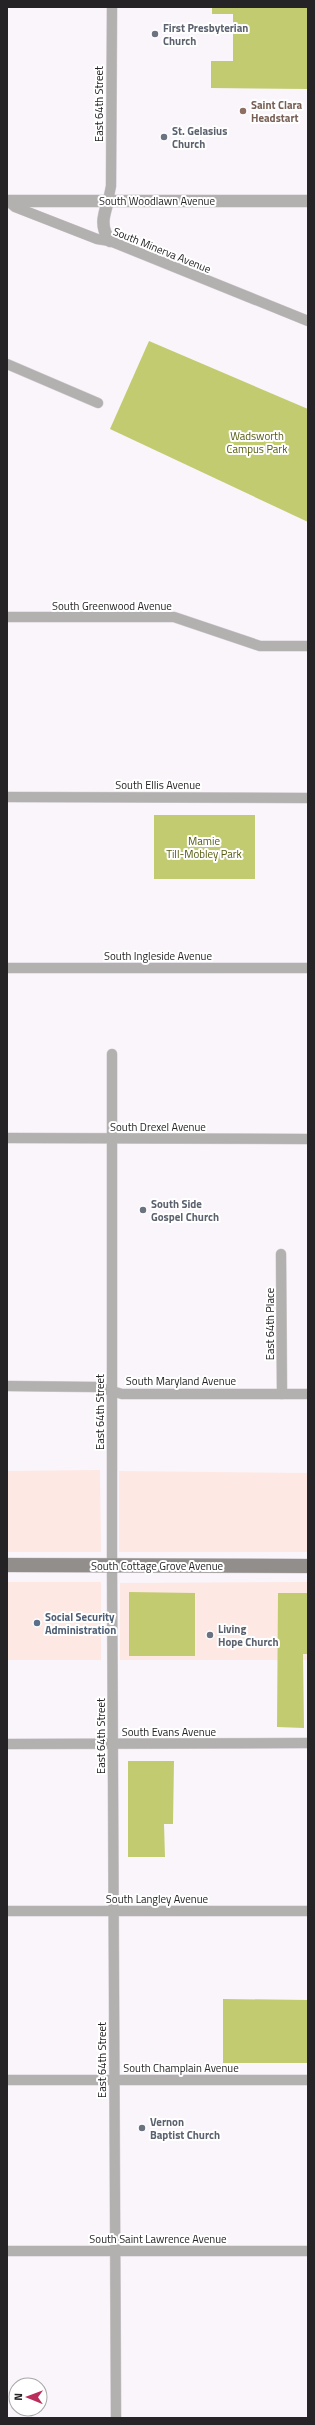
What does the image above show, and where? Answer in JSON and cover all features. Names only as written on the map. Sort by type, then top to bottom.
[{"type":"main road","name":"South Cottage Grove Avenue","points":[[7,1565],[308,1566]]},
{"type":"street","name":"East 64th Street","points":[[108,201],[111,186],[112,7]]},
{"type":"street","name":"South Woodlawn Avenue","points":[[8,200],[308,200]]},
{"type":"street","name":"South Minerva Avenue","points":[[8,200],[16,206],[96,239],[110,241],[308,321]]},
{"type":"street","points":[[108,201],[102,219],[103,230],[110,241]]},
{"type":"street","points":[[7,364],[98,403]]},
{"type":"street","name":"South Greenwood Avenue","points":[[7,617],[174,617],[260,646],[308,646]]},
{"type":"street","name":"South Ellis Avenue","points":[[7,797],[308,798]]},
{"type":"street","name":"South Ingleside Avenue","points":[[7,968],[308,968]]},
{"type":"street","name":"East 64th Street","points":[[112,1054],[112,1566],[116,2418]]},
{"type":"street","name":"South Drexel Avenue","points":[[7,1138],[308,1139]]},
{"type":"street","name":"East 64th Place","points":[[281,1254],[282,1394]]},
{"type":"street","name":"South Maryland Avenue","points":[[7,1386],[98,1387],[122,1394],[308,1394]]},
{"type":"street","name":"South Evans Avenue","points":[[7,1744],[308,1744]]},
{"type":"street","name":"South Langley Avenue","points":[[7,1911],[308,1911]]},
{"type":"street","name":"South Champlain Avenue","points":[[7,2080],[308,2080]]},
{"type":"street","name":"South Saint Lawrence Avenue","points":[[7,2251],[308,2251]]},
{"type":"shaded area","points":[[100,1470],[101,1552],[7,1552],[7,1471]]},
{"type":"shaded area","points":[[119,1471],[308,1473],[308,1552],[119,1552]]},
{"type":"shaded area","points":[[7,1582],[101,1582],[101,1660],[7,1660]]},
{"type":"shaded area","points":[[308,1582],[308,1660],[120,1660],[120,1583]]},
{"type":"green space","points":[[212,7],[308,7],[308,89],[211,88],[211,61],[233,61],[233,14],[212,14]]},
{"type":"green space","name":"Wadsworth Campus Park","points":[[149,341],[308,409],[308,522],[110,429]]},
{"type":"green space","name":"Mamie Till-Mobley Park","points":[[154,815],[255,815],[255,879],[154,879]]},
{"type":"green space","points":[[129,1592],[195,1593],[195,1656],[129,1656]]},
{"type":"green space","points":[[278,1593],[308,1593],[308,1654],[303,1654],[304,1728],[277,1727]]},
{"type":"green space","points":[[128,1761],[174,1761],[173,1824],[164,1824],[165,1857],[128,1857]]},
{"type":"green space","points":[[223,1999],[308,2000],[308,2063],[223,2063]]},
{"type":"place","name":"First Presbyterian Church","points":[[155,34]]},
{"type":"place","name":"Saint Clara Headstart","points":[[243,111]]},
{"type":"place","name":"St. Gelasius Church","points":[[164,137]]},
{"type":"place","name":"South Side Gospel Church","points":[[143,1210]]},
{"type":"place","name":"Social Security Administration","points":[[37,1623]]},
{"type":"place","name":"Living Hope Church","points":[[210,1635]]},
{"type":"place","name":"Vernon Baptist Church","points":[[142,2128]]}]
